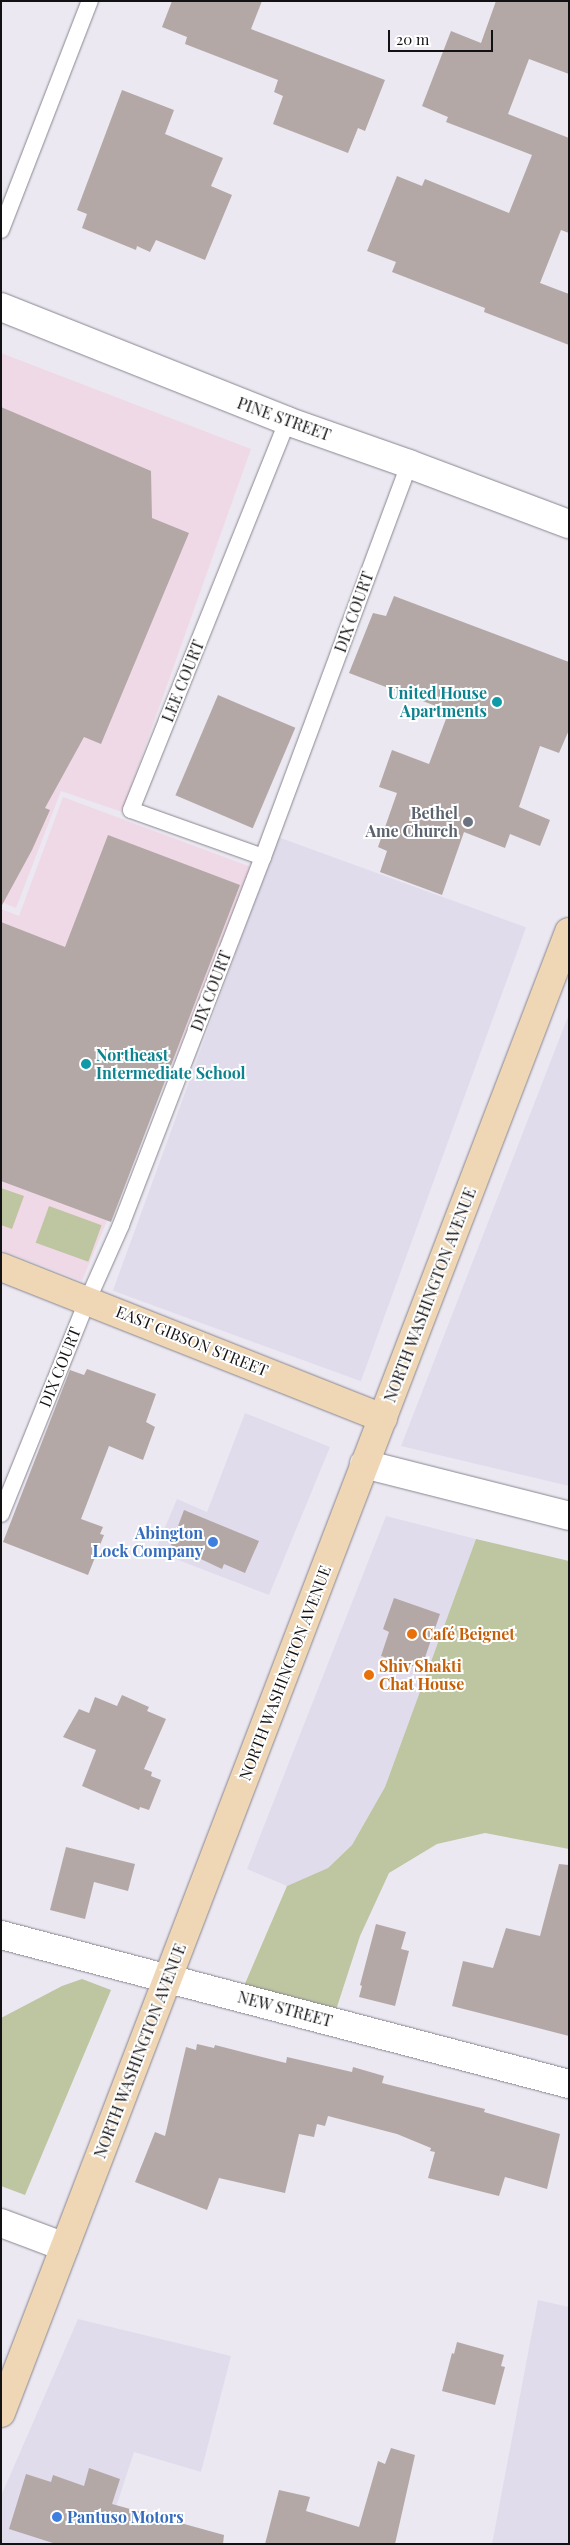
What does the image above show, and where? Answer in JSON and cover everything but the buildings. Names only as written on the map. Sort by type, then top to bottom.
[{"type":"street","name":"PINE STREET","points":[[1,307],[287,421],[410,464],[569,524]]},
{"type":"street","name":"NORTH WASHINGTON AVENUE","points":[[1,2414],[569,932]]},
{"type":"street","name":"EAST GIBSON STREET","points":[[1,1267],[88,1299],[383,1418]]},
{"type":"street","points":[[364,1464],[569,1516]]},
{"type":"street","name":"NEW STREET","points":[[1,1935],[569,2084]]},
{"type":"street","points":[[1,2223],[65,2247]]},
{"type":"lane","points":[[1,230],[90,1]]},
{"type":"lane","name":"LEE COURT","points":[[263,857],[131,810],[287,421]]},
{"type":"lane","name":"DIX COURT","points":[[1,1514],[88,1299],[121,1225],[263,857],[410,464]]},
{"type":"shaded area","points":[[1,353],[251,449],[122,812],[61,791],[16,908],[1,902]]},
{"type":"shaded area","name":"Northeast Intermediate School","points":[[63,797],[254,868],[82,1281],[1,1250],[1,909],[19,916]]},
{"type":"shaded area","points":[[278,837],[526,927],[361,1381],[113,1291]]},
{"type":"shaded area","points":[[569,1014],[569,1486],[401,1446]]},
{"type":"shaded area","points":[[245,1413],[330,1447],[269,1595],[155,1551],[177,1499],[207,1512]]},
{"type":"shaded area","points":[[386,1516],[476,1539],[385,1787],[352,1845],[328,1868],[287,1886],[247,1869]]},
{"type":"shaded area","points":[[538,2300],[569,2307],[569,2544],[492,2544]]},
{"type":"shaded area","points":[[78,2319],[231,2356],[201,2472],[134,2452],[104,2544],[1,2544],[1,2496]]},
{"type":"green space","points":[[1,1188],[24,1196],[12,1229],[1,1225]]},
{"type":"green space","points":[[49,1206],[102,1225],[88,1262],[36,1243]]},
{"type":"green space","points":[[476,1539],[569,1561],[569,1849],[485,1833],[437,1844],[389,1873],[360,1936],[336,2010],[244,1986],[287,1886],[328,1868],[352,1845],[385,1787]]},
{"type":"green space","points":[[82,1979],[111,1990],[25,2195],[1,2186],[1,2018],[62,1986]]},
{"type":"place","name":"United House Apartments","points":[[497,702]]},
{"type":"place","name":"Bethel Ame Church","points":[[468,822]]},
{"type":"place","name":"Northeast Intermediate School","points":[[86,1064]]},
{"type":"place","name":"Abington Lock Company","points":[[213,1542]]},
{"type":"place","name":"Café Beignet","points":[[412,1634]]},
{"type":"place","name":"Shiv Shakti Chat House","points":[[369,1675]]},
{"type":"place","name":"Pantuso Motors","points":[[57,2517]]}]
